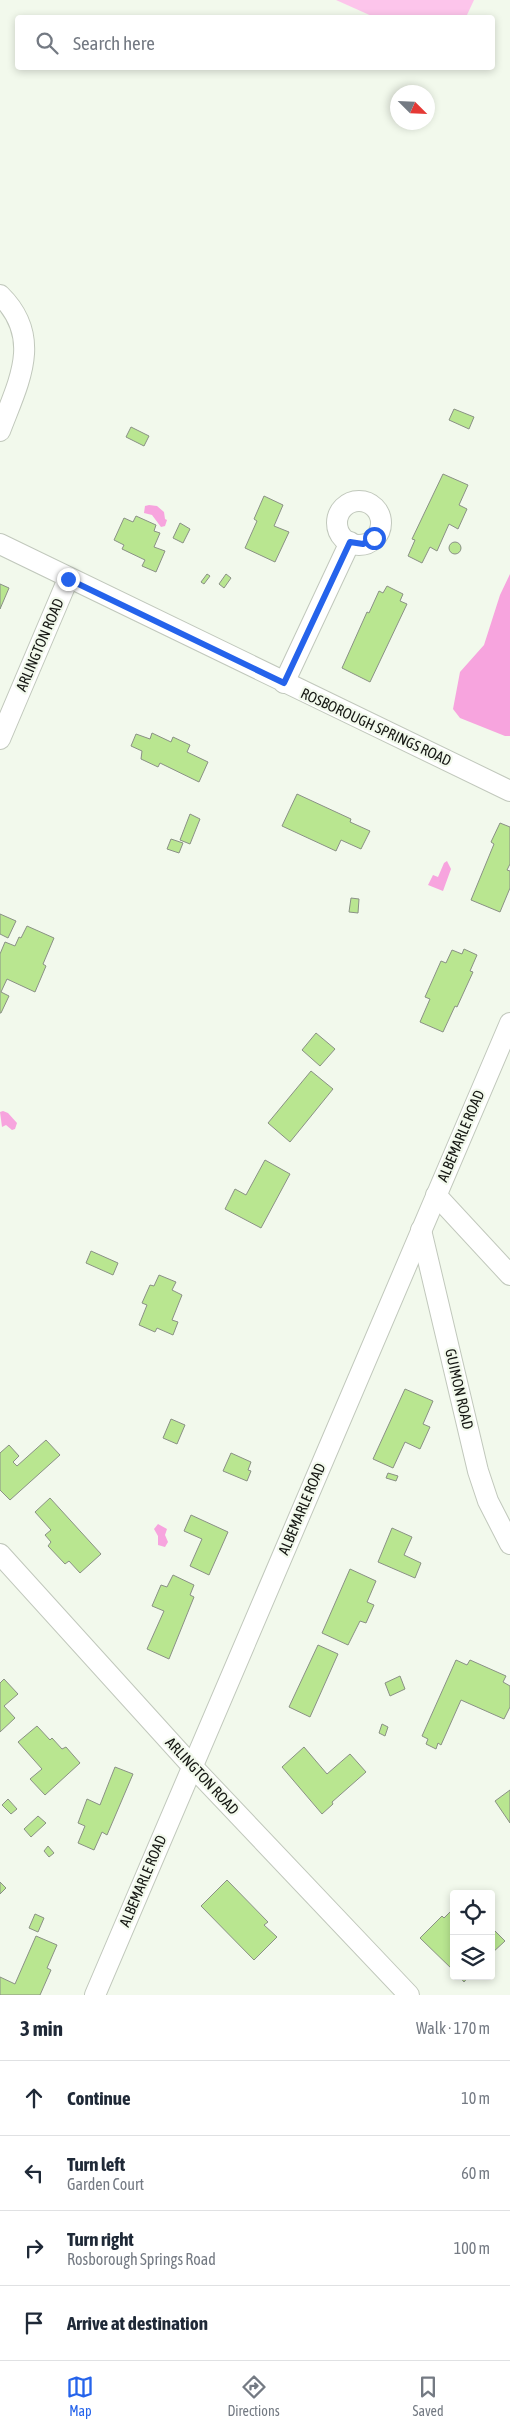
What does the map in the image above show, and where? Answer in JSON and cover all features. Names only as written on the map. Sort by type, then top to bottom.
[{"type":"street","points":[[0,295],[9,304],[22,328],[24,356],[22,372],[0,432]]},
{"type":"street","points":[[284,683],[350,542]]},
{"type":"street","name":"ROSBOROUGH SPRINGS ROAD","points":[[0,544],[68,579],[510,791]]},
{"type":"street","name":"ARLINGTON ROAD","points":[[0,740],[68,579]]},
{"type":"street","name":"ALBEMARLE ROAD","points":[[95,1995],[510,1023]]},
{"type":"street","points":[[436,1195],[510,1276]]},
{"type":"street","name":"GUIMON ROAD","points":[[421,1230],[478,1470],[488,1501],[510,1544]]},
{"type":"street","name":"ARLINGTON ROAD","points":[[0,1554],[192,1766],[409,1995]]},
{"type":"shaded area","points":[[336,0],[474,0],[467,15],[370,15]]},
{"type":"shaded area","points":[[145,506],[157,506],[164,512],[165,519],[167,520],[165,526],[161,527],[152,515],[144,513]]},
{"type":"shaded area","points":[[510,574],[510,736],[505,736],[460,718],[453,709],[460,672],[484,645],[500,595]]},
{"type":"shaded area","points":[[447,861],[451,869],[443,891],[428,885],[433,875],[438,877],[444,863]]},
{"type":"shaded area","points":[[0,1112],[8,1113],[17,1123],[15,1129],[12,1130],[6,1125],[2,1127]]},
{"type":"shaded area","points":[[158,1524],[167,1529],[165,1535],[168,1542],[165,1547],[158,1545],[158,1536],[154,1529]]},
{"type":"building","points":[[454,409],[474,417],[469,429],[449,420]]},
{"type":"building","points":[[131,427],[149,436],[144,446],[126,437]]},
{"type":"building","points":[[443,474],[468,485],[459,505],[467,509],[458,529],[449,524],[437,551],[430,547],[422,563],[408,556],[415,540],[412,539]]},
{"type":"building","points":[[264,496],[283,505],[274,526],[289,532],[275,562],[245,548],[257,521],[254,519]]},
{"type":"building","points":[[136,516],[156,525],[154,531],[160,533],[154,547],[165,551],[156,572],[142,566],[145,560],[122,549],[124,545],[114,540],[124,518],[133,522]]},
{"type":"building","points":[[180,523],[190,529],[183,543],[173,538]]},
{"type":"building","points":[[457,542],[460,543],[460,553],[453,554],[450,553],[449,546],[450,543]]},
{"type":"building","points":[[207,574],[210,576],[204,584],[201,582]]},
{"type":"building","points":[[226,574],[231,578],[224,588],[219,584]]},
{"type":"building","points":[[0,584],[9,588],[0,609]]},
{"type":"building","points":[[387,586],[403,594],[400,601],[407,604],[370,682],[342,668],[367,612],[369,613],[379,591],[383,593]]},
{"type":"building","points":[[152,733],[171,742],[173,737],[190,745],[187,752],[208,762],[199,782],[160,763],[158,767],[141,759],[142,751],[131,746],[136,734],[150,739]]},
{"type":"building","points":[[297,794],[351,819],[350,822],[370,831],[361,849],[341,840],[336,851],[282,826]]},
{"type":"building","points":[[190,814],[200,819],[190,844],[180,840]]},
{"type":"building","points":[[500,823],[510,827],[510,864],[507,870],[510,871],[510,888],[500,912],[471,900],[494,844],[491,842]]},
{"type":"building","points":[[171,839],[183,843],[179,853],[167,849]]},
{"type":"building","points":[[351,898],[359,899],[358,913],[349,912]]},
{"type":"building","points":[[0,914],[16,921],[8,938],[0,934]]},
{"type":"building","points":[[27,926],[54,938],[43,964],[46,966],[35,992],[7,979],[1,992],[9,996],[0,1013],[0,954],[5,942],[15,946]]},
{"type":"building","points":[[464,949],[477,955],[470,971],[473,972],[443,1032],[420,1022],[430,999],[425,997],[441,961],[446,963],[452,950],[462,954]]},
{"type":"building","points":[[316,1033],[335,1049],[320,1066],[302,1050]]},
{"type":"building","points":[[311,1071],[333,1089],[290,1142],[268,1123]]},
{"type":"building","points":[[265,1160],[290,1174],[261,1228],[225,1209],[235,1189],[246,1195]]},
{"type":"building","points":[[91,1251],[118,1263],[113,1275],[86,1263]]},
{"type":"building","points":[[159,1275],[176,1282],[172,1290],[182,1295],[172,1320],[178,1322],[173,1335],[157,1328],[155,1332],[139,1325],[147,1305],[142,1303],[150,1285],[154,1286]]},
{"type":"building","points":[[405,1389],[433,1401],[423,1424],[430,1427],[420,1449],[405,1442],[393,1468],[373,1459]]},
{"type":"building","points":[[171,1419],[185,1425],[177,1444],[163,1438]]},
{"type":"building","points":[[46,1440],[60,1455],[10,1500],[0,1490],[0,1453],[9,1445],[19,1456],[13,1462],[17,1466]]},
{"type":"building","points":[[231,1453],[251,1462],[248,1470],[251,1471],[247,1481],[223,1471]]},
{"type":"building","points":[[388,1473],[398,1476],[396,1481],[386,1478]]},
{"type":"building","points":[[50,1498],[101,1554],[80,1573],[69,1561],[65,1564],[48,1546],[51,1542],[45,1535],[51,1530],[35,1512]]},
{"type":"building","points":[[191,1515],[228,1532],[209,1575],[190,1566],[202,1539],[184,1531]]},
{"type":"building","points":[[392,1528],[412,1537],[404,1555],[421,1563],[415,1578],[378,1562]]},
{"type":"building","points":[[350,1569],[376,1581],[367,1602],[374,1605],[366,1623],[360,1621],[348,1645],[322,1633]]},
{"type":"building","points":[[173,1575],[194,1585],[190,1595],[194,1597],[169,1659],[147,1649],[164,1611],[152,1606],[161,1585],[167,1587]]},
{"type":"building","points":[[318,1645],[338,1654],[310,1717],[289,1707]]},
{"type":"building","points":[[456,1660],[467,1665],[470,1660],[506,1676],[503,1682],[510,1686],[510,1707],[504,1719],[461,1700],[441,1745],[438,1743],[436,1749],[426,1744],[428,1739],[422,1736]]},
{"type":"building","points":[[400,1676],[405,1689],[390,1696],[385,1683]]},
{"type":"building","points":[[4,1679],[18,1694],[4,1706],[15,1718],[0,1732],[0,1683]]},
{"type":"building","points":[[382,1724],[388,1727],[385,1736],[379,1733]]},
{"type":"building","points":[[37,1726],[50,1740],[52,1738],[62,1749],[66,1747],[80,1763],[45,1795],[30,1779],[42,1769],[18,1742]]},
{"type":"building","points":[[304,1747],[327,1774],[350,1754],[366,1772],[332,1802],[333,1804],[322,1814],[282,1767]]},
{"type":"building","points":[[115,1767],[133,1774],[107,1835],[102,1832],[94,1850],[78,1843],[85,1826],[78,1823],[87,1799],[100,1805]]},
{"type":"building","points":[[510,1790],[510,1823],[495,1801]]},
{"type":"building","points":[[8,1799],[17,1809],[11,1814],[2,1805]]},
{"type":"building","points":[[38,1816],[46,1823],[31,1837],[24,1829]]},
{"type":"building","points":[[48,1846],[54,1853],[49,1857],[44,1851]]},
{"type":"building","points":[[227,1880],[268,1922],[264,1925],[277,1937],[254,1960],[201,1906]]},
{"type":"building","points":[[0,1882],[6,1888],[0,1894]]},
{"type":"building","points":[[450,1912],[450,1967],[420,1938],[442,1916],[444,1918]]},
{"type":"building","points":[[35,1914],[44,1918],[38,1932],[29,1928]]},
{"type":"building","points":[[495,1931],[505,1941],[495,1950]]},
{"type":"building","points":[[36,1936],[57,1945],[47,1968],[51,1970],[40,1995],[0,1995],[0,1977],[15,1984]]},
{"type":"route","points":[[68,579],[284,683],[350,542],[363,544],[374,538]]}]
